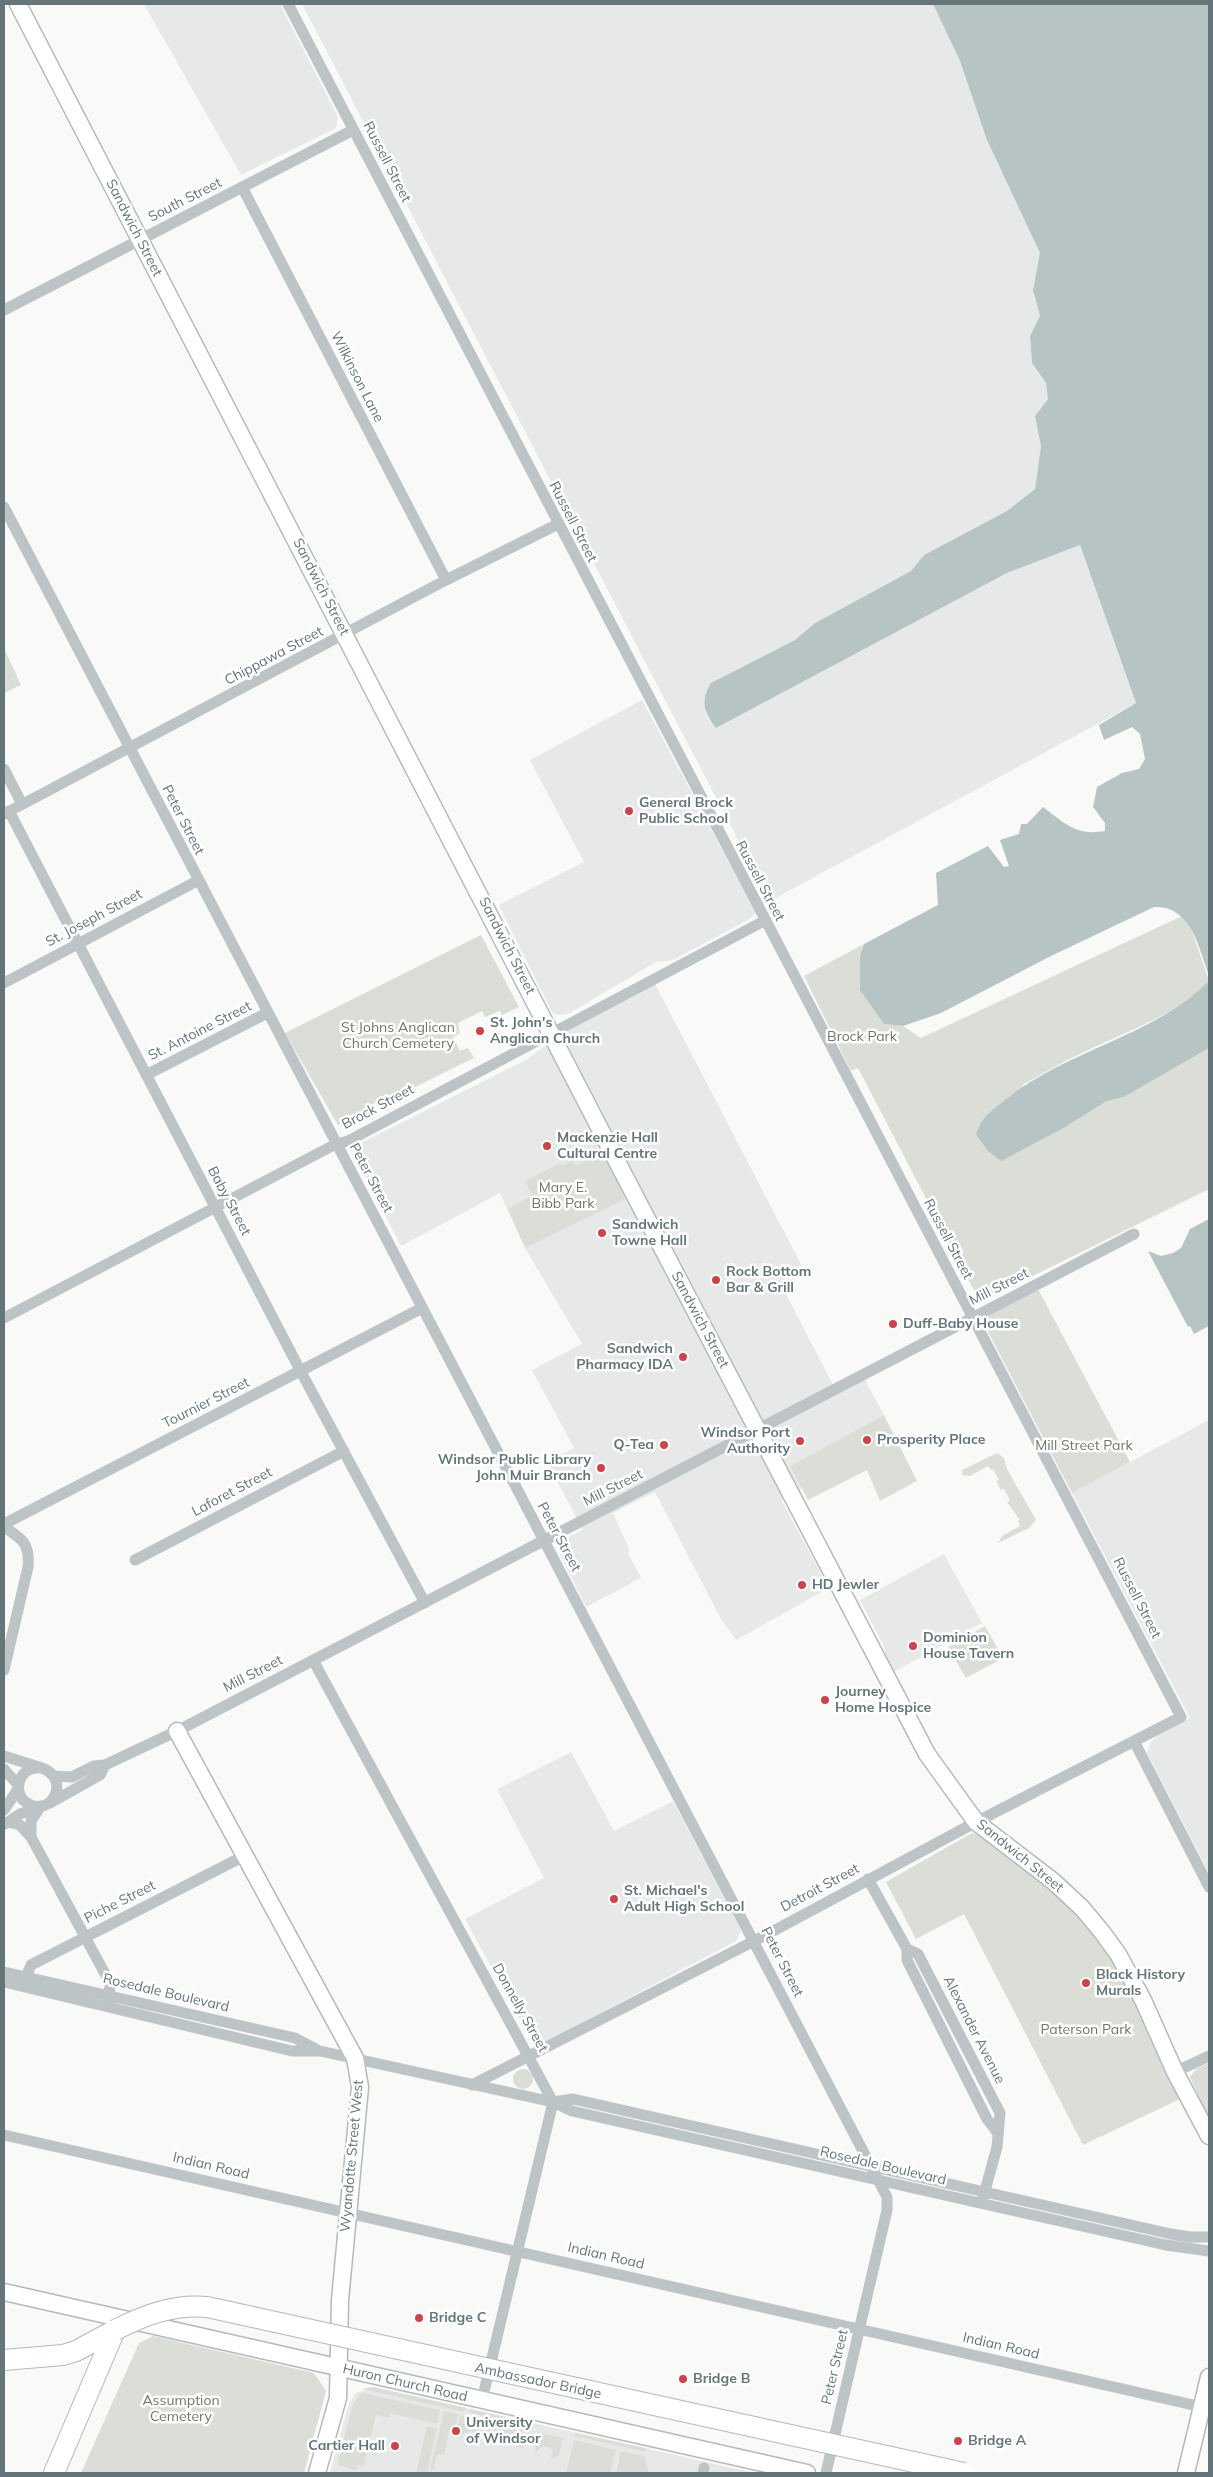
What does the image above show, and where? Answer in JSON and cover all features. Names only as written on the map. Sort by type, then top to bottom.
[{"type":"highway","name":"Ambassador Bridge","points":[[4,2360],[63,2355],[76,2351],[115,2330],[153,2313],[174,2307],[214,2308],[313,2332],[964,2473]]},
{"type":"highway","points":[[54,2473],[115,2330]]},
{"type":"main road","name":"Sandwich Street","points":[[18,4],[927,1754],[945,1782],[976,1822],[1052,1881],[1082,1908],[1102,1932],[1118,1954],[1143,2000],[1175,2072],[1209,2136]]},
{"type":"main road","name":"Wyandotte Street West","points":[[176,1731],[354,2058],[360,2087],[340,2300],[338,2398],[317,2473]]},
{"type":"main road","name":"Huron Church Road","points":[[4,2292],[807,2473]]},
{"type":"main road","points":[[1186,2473],[1209,2377]]},
{"type":"street","name":"Russell Street","points":[[288,4],[764,921],[1181,1717]]},
{"type":"street","name":"South Street","points":[[4,310],[353,130]]},
{"type":"street","name":"Wilkinson Lane","points":[[242,187],[446,580]]},
{"type":"street","name":"Peter Street","points":[[4,507],[197,881],[754,1940],[887,2197],[887,2210],[826,2473]]},
{"type":"street","name":"Chippawa Street","points":[[6,812],[345,635],[446,580],[558,524]]},
{"type":"street","points":[[4,769],[22,804]]},
{"type":"street","name":"Baby Street","points":[[6,812],[78,944],[300,1370],[425,1602]]},
{"type":"street","name":"St. Joseph Street","points":[[4,983],[197,881]]},
{"type":"street","name":"Brock Street","points":[[4,1318],[336,1144],[348,1141],[764,921]]},
{"type":"street","name":"St. Antoine Street","points":[[146,1075],[267,1013]]},
{"type":"street","name":"Mill Street","points":[[54,1776],[72,1777],[94,1766],[105,1766],[176,1731],[758,1431],[972,1317],[1134,1234]]},
{"type":"street","name":"Tournier Street","points":[[4,1526],[422,1308]]},
{"type":"street","name":"Laforet Street","points":[[135,1560],[344,1451]]},
{"type":"street","points":[[4,1526],[20,1537],[30,1551],[4,1670]]},
{"type":"street","name":"Donnelly Street","points":[[313,1660],[553,2102]]},
{"type":"street","name":"Detroit Street","points":[[472,2085],[1181,1717]]},
{"type":"street","points":[[1134,1741],[1209,1887]]},
{"type":"street","points":[[4,1756],[42,1768],[54,1776],[57,1791],[32,1821],[31,1837]]},
{"type":"street","name":"Mill Street","points":[[6,1823],[20,1814],[44,1805],[100,1774],[105,1766]]},
{"type":"street","points":[[4,1810],[24,1773],[32,1768],[42,1768]]},
{"type":"street","points":[[4,1769],[18,1787],[26,1803],[44,1805]]},
{"type":"street","points":[[6,1823],[20,1825],[31,1837],[110,1984],[110,2001]]},
{"type":"street","name":"Piche Street","points":[[24,1982],[31,1965],[244,1856]]},
{"type":"street","name":"Alexander Avenue","points":[[868,1879],[907,1949],[918,1954],[1000,2113],[997,2148],[983,2198]]},
{"type":"street","name":"Rosedale Boulevard","points":[[4,1972],[24,1982]]},
{"type":"street","name":"Rosedale Boulevard","points":[[4,1982],[24,1982],[295,2038],[320,2051],[553,2102],[572,2111],[878,2180],[1171,2234],[1209,2237]]},
{"type":"street","points":[[1175,2072],[1209,2056]]},
{"type":"street","name":"Rosedale Boulevard","points":[[553,2102],[573,2099],[871,2166],[983,2198],[1166,2245],[1209,2251]]},
{"type":"street","points":[[482,2400],[553,2102]]},
{"type":"street","name":"Indian Road","points":[[4,2134],[1202,2407]]},
{"type":"shaded area","points":[[144,4],[280,4],[338,117],[336,128],[241,175]]},
{"type":"shaded area","points":[[302,4],[933,4],[960,61],[991,148],[1041,253],[1033,290],[1040,316],[1030,336],[1032,363],[1046,383],[1048,399],[1035,416],[1041,446],[1035,489],[1007,511],[924,555],[911,571],[815,623],[795,640],[711,683],[706,716],[716,728],[1007,573],[1080,545],[1136,703],[770,901]]},
{"type":"shaded area","points":[[933,4],[1209,4],[1209,976],[1197,941],[1185,921],[1177,913],[1167,908],[1154,907],[1051,956],[941,1013],[903,1026],[884,1024],[860,990],[860,956],[864,944],[938,905],[936,873],[988,846],[1004,867],[1009,866],[1000,840],[1019,834],[1021,824],[1027,824],[1043,807],[1065,823],[1079,830],[1086,832],[1105,831],[1105,823],[1093,807],[1097,787],[1122,773],[1139,769],[1145,759],[1140,734],[1132,727],[1104,740],[1099,725],[1136,703],[1080,545],[1007,573],[716,728],[706,712],[705,695],[711,683],[795,640],[815,623],[911,571],[924,555],[1007,511],[1035,489],[1041,446],[1035,416],[1048,399],[1046,383],[1032,363],[1030,336],[1040,316],[1033,290],[1040,253],[987,140],[960,61]]},
{"type":"shaded area","name":"General Brock Public School","points":[[642,700],[756,913],[748,920],[673,960],[656,962],[568,1014],[558,1015],[552,1012],[499,905],[584,862],[530,760]]},
{"type":"shaded area","points":[[652,978],[806,1274],[781,1284],[837,1393],[865,1380],[884,1415],[790,1466],[802,1488],[781,1500],[829,1588],[736,1640],[720,1617],[655,1492],[613,1513],[630,1551],[628,1553],[641,1578],[586,1607],[561,1557],[559,1548],[564,1539],[583,1530],[547,1462],[574,1448],[532,1370],[582,1344],[525,1248],[500,1193],[401,1246],[354,1155],[359,1144],[526,1060],[570,1027]]},
{"type":"shaded area","points":[[1209,981],[1209,1048],[1124,1097],[1107,1101],[1067,1126],[1001,1161],[988,1151],[976,1134],[984,1118],[1005,1100],[1055,1068],[1163,1016],[1187,1000]]},
{"type":"shaded area","points":[[1209,1219],[1209,1326],[1194,1334],[1190,1326],[1188,1327],[1148,1251],[1161,1256],[1173,1253],[1181,1248],[1190,1229]]},
{"type":"shaded area","points":[[1209,1420],[1209,1873],[1147,1753],[1150,1743],[1158,1735],[1190,1718],[1072,1493]]},
{"type":"shaded area","points":[[944,1554],[982,1623],[894,1672],[885,1655],[884,1646],[860,1600]]},
{"type":"shaded area","name":"St. Michael's Adult High School","points":[[571,1752],[614,1831],[673,1801],[741,1930],[736,1941],[543,2043],[531,2040],[465,1919],[544,1878],[497,1789]]},
{"type":"shaded area","name":"University of Windsor","points":[[373,2387],[755,2473],[330,2473],[349,2403],[356,2393]]},
{"type":"green space","points":[[4,648],[21,685],[4,693]]},
{"type":"green space","name":"Brock Park","points":[[1182,916],[1191,928],[1209,981],[1195,994],[1148,1023],[1073,1058],[1022,1085],[1067,1126],[1107,1101],[1124,1097],[1209,1048],[1209,1189],[980,1302],[858,1068],[851,1071],[804,976],[864,944],[860,956],[884,1024],[903,1026],[921,1038]]},
{"type":"green space","name":"St Johns Anglican Church Cemetery","points":[[481,935],[519,1007],[502,1015],[500,1011],[485,1017],[482,1011],[458,1023],[460,1033],[453,1037],[460,1051],[468,1048],[474,1058],[338,1125],[285,1033]]},
{"type":"green space","name":"Mary E. Bibb Park","points":[[600,1152],[609,1160],[624,1188],[625,1199],[525,1248],[508,1209],[532,1196],[525,1181],[560,1163],[562,1166],[573,1160],[576,1166]]},
{"type":"green space","name":"Mill Street Park","points":[[1038,1289],[1130,1462],[1072,1493],[986,1328],[986,1321],[989,1315]]},
{"type":"green space","name":"Prosperity Place","points":[[884,1415],[917,1481],[880,1501],[867,1470],[808,1500],[790,1466]]},
{"type":"green space","points":[[997,1453],[1004,1458],[1007,1469],[1036,1520],[1029,1528],[998,1543],[1002,1536],[1020,1526],[1018,1521],[1020,1520],[1007,1502],[1010,1500],[1004,1489],[1001,1490],[996,1481],[999,1480],[993,1469],[991,1470],[988,1466],[970,1476],[962,1475],[962,1470]]},
{"type":"green space","points":[[985,1626],[1003,1658],[966,1678],[948,1647]]},
{"type":"green space","name":"Paterson Park","points":[[972,1833],[987,1840],[1049,1889],[1089,1929],[1120,1974],[1134,1999],[1180,2099],[1083,2145],[964,1914],[916,1939],[886,1882]]},
{"type":"green space","points":[[1209,2063],[1209,2119],[1190,2077],[1197,2068]]},
{"type":"green space","points":[[523,2069],[530,2072],[533,2079],[530,2086],[523,2089],[516,2086],[513,2079],[516,2072]]},
{"type":"green space","name":"Assumption Cemetery","points":[[153,2336],[314,2373],[326,2391],[304,2473],[81,2473],[139,2343]]},
{"type":"green space","points":[[373,2387],[466,2408],[464,2412],[363,2389]]},
{"type":"green space","points":[[362,2393],[440,2410],[437,2424],[390,2413],[389,2418],[376,2415],[364,2466],[358,2465],[356,2470],[337,2465],[353,2404]]},
{"type":"green space","points":[[470,2409],[528,2422],[529,2426],[467,2412]]},
{"type":"green space","points":[[444,2411],[458,2414],[454,2432],[449,2431],[444,2455],[437,2454],[434,2470],[430,2469]]},
{"type":"green space","points":[[460,2415],[528,2430],[523,2448],[513,2446],[510,2440],[498,2440],[498,2437],[486,2437],[486,2435],[473,2434],[474,2432],[469,2431],[464,2434],[456,2433]]},
{"type":"green space","points":[[427,2426],[437,2428],[427,2473],[416,2473]]},
{"type":"green space","points":[[537,2432],[563,2438],[559,2455],[551,2458],[553,2449],[542,2446],[536,2453]]},
{"type":"green space","points":[[576,2433],[645,2448],[646,2452],[574,2436]]},
{"type":"green space","points":[[574,2440],[616,2450],[610,2473],[566,2473]]},
{"type":"green space","points":[[621,2451],[644,2456],[649,2473],[616,2473]]},
{"type":"place","name":"General Brock Public School","points":[[629,811]]},
{"type":"place","name":"St. John's Anglican Church","points":[[480,1031]]},
{"type":"place","name":"Mackenzie Hall Cultural Centre","points":[[547,1146]]},
{"type":"place","name":"Sandwich Towne Hall","points":[[602,1233]]},
{"type":"place","name":"Rock Bottom Bar & Grill","points":[[716,1280]]},
{"type":"place","name":"Duff-Baby House","points":[[893,1324]]},
{"type":"place","name":"Sandwich Pharmacy IDA","points":[[683,1357]]},
{"type":"place","name":"Prosperity Place","points":[[867,1440]]},
{"type":"place","name":"Windsor Port Authority","points":[[800,1441]]},
{"type":"place","name":"Q-Tea","points":[[664,1445]]},
{"type":"place","name":"Windsor Public Library John Muir Branch","points":[[601,1468]]},
{"type":"place","name":"HD Jewler","points":[[802,1585]]},
{"type":"place","name":"Dominion House Tavern","points":[[913,1646]]},
{"type":"place","name":"Journey Home Hospice","points":[[825,1700]]},
{"type":"place","name":"St. Michael's Adult High School","points":[[614,1899]]},
{"type":"place","name":"Black History Murals","points":[[1086,1983]]},
{"type":"place","name":"Bridge C","points":[[419,2318]]},
{"type":"place","name":"Bridge B","points":[[683,2379]]},
{"type":"place","name":"University of Windsor","points":[[456,2431]]},
{"type":"place","name":"Bridge A","points":[[958,2441]]},
{"type":"place","name":"Cartier Hall","points":[[395,2446]]}]
